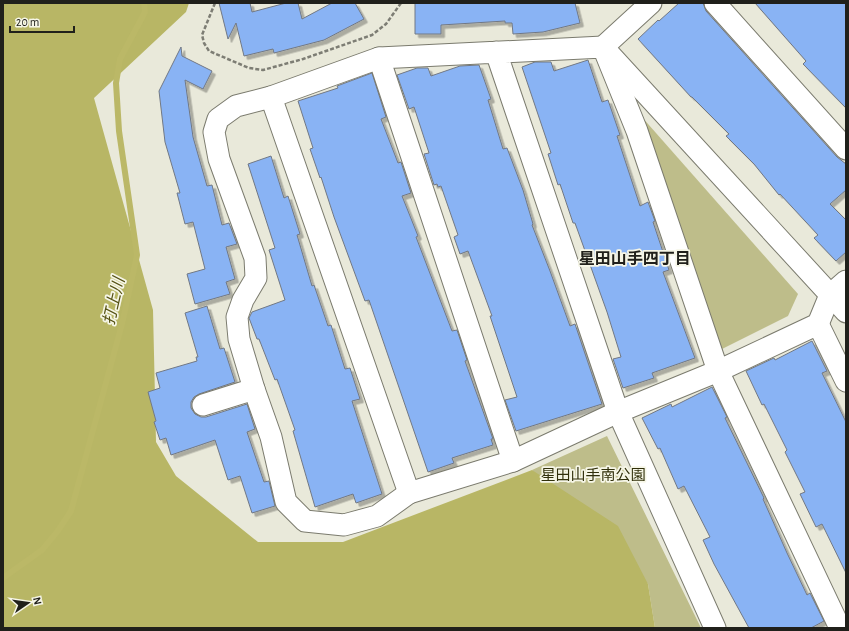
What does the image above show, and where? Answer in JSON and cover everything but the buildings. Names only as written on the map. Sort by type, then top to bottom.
[{"type":"street","points":[[651,3],[603,47],[379,58],[271,97],[236,106],[218,119],[214,132],[219,159],[256,258],[256,278],[243,300],[237,317],[239,338],[254,389],[271,437],[286,502],[305,521],[344,525],[377,516],[409,493],[513,461],[618,412],[718,371],[818,324],[830,295],[846,281]]},
{"type":"street","points":[[715,3],[846,149]]},
{"type":"street","points":[[603,47],[846,312]]},
{"type":"street","points":[[603,47],[637,131],[718,371],[840,628]]},
{"type":"street","points":[[496,52],[618,412],[715,628]]},
{"type":"street","points":[[379,58],[513,461]]},
{"type":"street","points":[[271,97],[409,493]]},
{"type":"street","points":[[818,324],[846,381]]},
{"type":"street","points":[[203,405],[254,389]]},
{"type":"path","points":[[214,3],[202,35],[204,43],[210,51],[249,68],[263,70],[303,59],[372,35],[386,24],[401,3]]},
{"type":"green space","points":[[641,116],[798,294],[788,316],[722,349]]},
{"type":"green space","name":"星田山手南公園","points":[[607,436],[701,628],[655,628],[648,584],[532,470]]},
{"type":"shaded area","points":[[3,3],[189,3],[186,12],[94,98],[153,310],[156,442],[176,476],[258,542],[343,542],[532,470],[618,526],[648,584],[655,628],[3,628]]},
{"type":"waterway","name":"打上川","points":[[3,578],[42,550],[57,532],[71,511],[122,324],[137,255],[119,131],[116,83],[120,59],[145,12],[144,3]]},
{"type":"district","name":"星田山手四丁目","points":[[635,258]]}]
